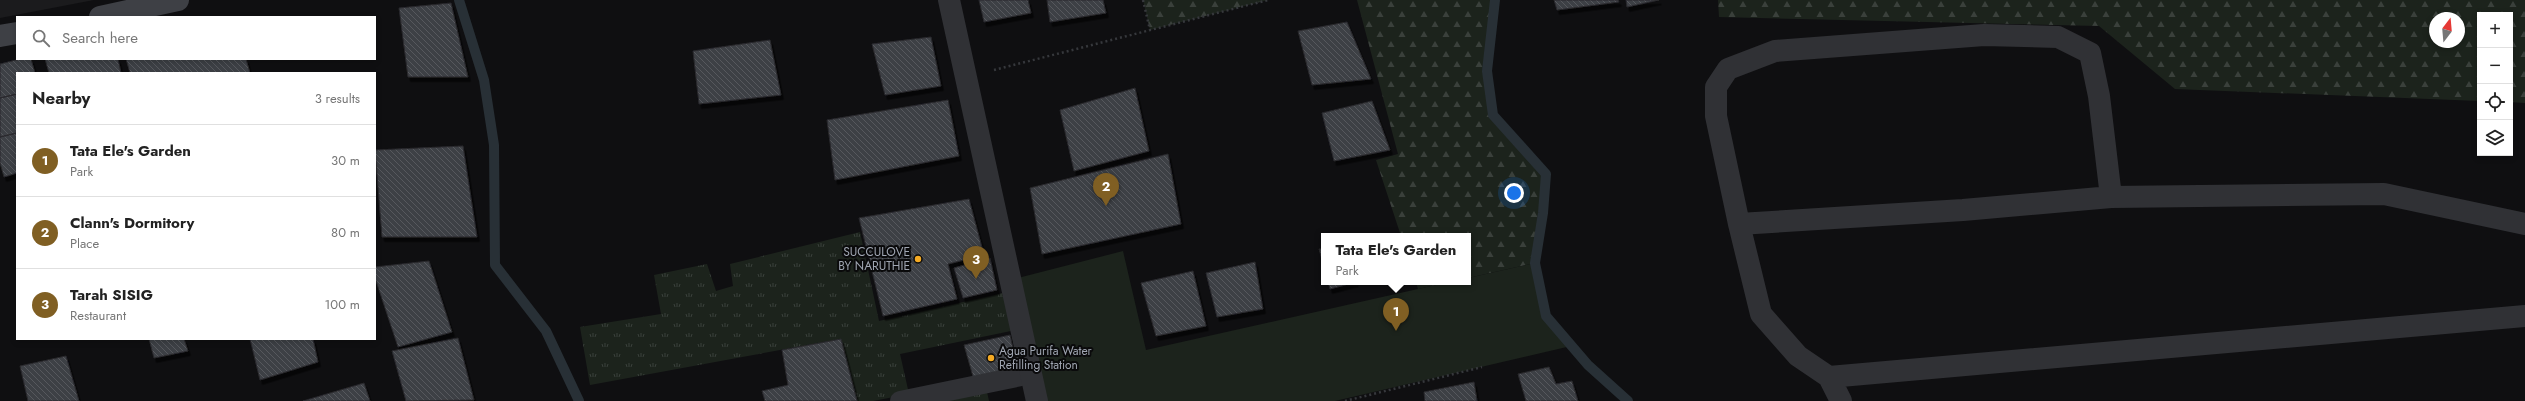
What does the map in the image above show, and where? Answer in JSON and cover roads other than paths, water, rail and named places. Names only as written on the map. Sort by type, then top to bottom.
[{"type":"street","points":[[105,16],[178,0]]},
{"type":"street","points":[[949,0],[1037,401]]},
{"type":"street","points":[[0,36],[16,33]]},
{"type":"street","points":[[1841,401],[1828,377],[1798,356],[1761,314],[1739,224],[1716,116],[1716,87],[1728,69],[1774,51],[1984,35],[2058,37],[2090,53],[2099,96],[2111,197]]},
{"type":"street","points":[[1739,224],[1963,210],[2111,197],[2384,194],[2525,224]]},
{"type":"street","points":[[1828,377],[2525,316]]},
{"type":"lane","points":[[900,401],[1031,374]]},
{"type":"waterway","points":[[459,0],[484,80],[494,145],[495,265],[546,331],[579,401]]},
{"type":"waterway","points":[[1495,0],[1487,71],[1493,115],[1546,174],[1543,213],[1535,263],[1546,316],[1588,365],[1628,401]]},
{"type":"place","name":"Clann's Dormitory","points":[[1106,206]]},
{"type":"place","name":"SUCCULOVE BY NARUTHIE","points":[[918,259]]},
{"type":"place","name":"Tarah SISIG","points":[[976,279]]},
{"type":"place","name":"Tata Ele's Garden","points":[[1396,331]]},
{"type":"place","name":"Agua Purifa Water Refilling Station","points":[[991,358]]}]
